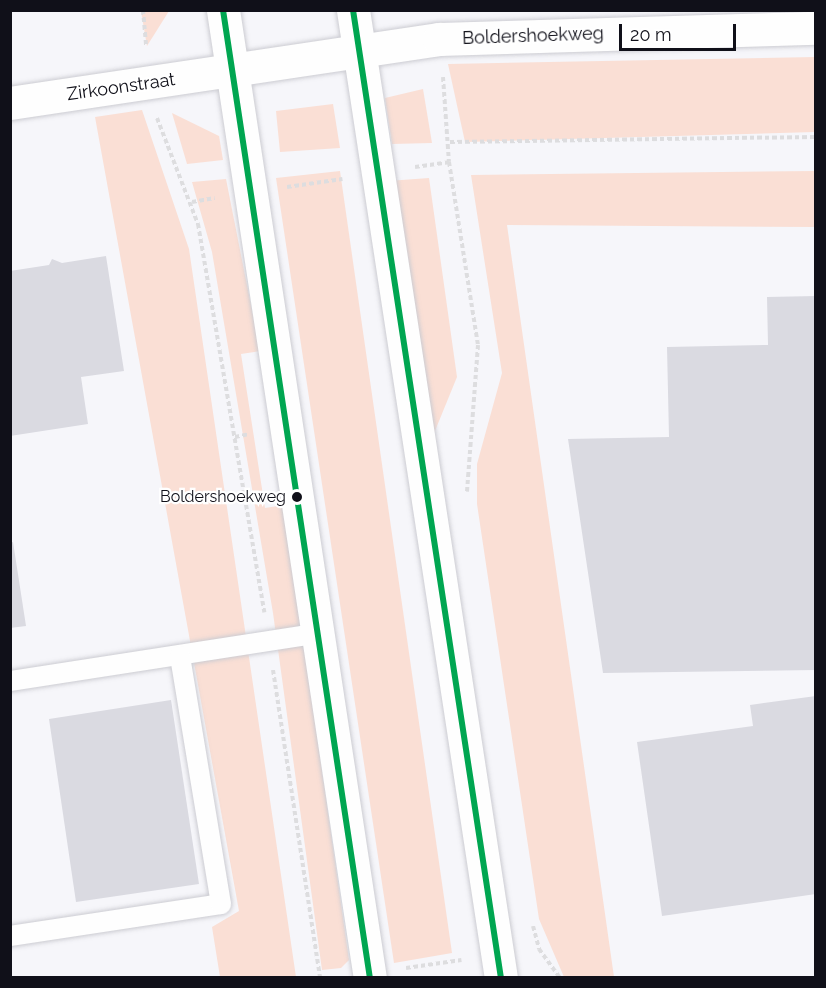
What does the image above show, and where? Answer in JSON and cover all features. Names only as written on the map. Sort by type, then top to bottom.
[{"type":"main road","points":[[223,10],[370,976]]},
{"type":"main road","points":[[353,10],[500,966]]},
{"type":"main road","name":"Boldershoekweg","points":[[232,70],[440,39],[816,28]]},
{"type":"main road","name":"Zirkoonstraat","points":[[10,103],[232,70]]},
{"type":"lane","points":[[10,681],[319,633]]},
{"type":"lane","points":[[10,936],[221,904],[180,656]]},
{"type":"path","points":[[467,495],[465,461],[478,345],[449,162],[450,142],[816,137]]},
{"type":"path","points":[[320,978],[269,640],[209,277],[192,202],[449,162]]},
{"type":"path","points":[[532,920],[539,949],[560,978]]},
{"type":"path","points":[[370,976],[500,966],[539,949]]},
{"type":"shaded area","points":[[141,11],[169,11],[147,46]]},
{"type":"shaded area","points":[[815,57],[815,132],[465,142],[448,64]]},
{"type":"shaded area","points":[[423,89],[432,143],[392,144],[385,98]]},
{"type":"shaded area","points":[[333,104],[340,148],[280,152],[276,111]]},
{"type":"shaded area","points":[[142,110],[189,249],[296,977],[220,977],[212,927],[239,911],[95,117]]},
{"type":"shaded area","points":[[172,113],[219,136],[223,160],[187,164]]},
{"type":"shaded area","points":[[340,171],[452,953],[394,963],[276,178]]},
{"type":"shaded area","points":[[815,171],[815,227],[507,225],[614,977],[564,977],[539,919],[477,504],[477,464],[502,373],[471,175]]},
{"type":"shaded area","points":[[429,178],[457,377],[428,448],[388,181]]},
{"type":"shaded area","points":[[226,179],[260,351],[241,354],[265,508],[284,505],[349,960],[341,968],[322,970],[273,613],[212,252],[192,182]]},
{"type":"building","points":[[106,256],[124,371],[81,377],[88,424],[10,436],[10,271],[49,265],[52,259],[62,263]]},
{"type":"building","points":[[816,296],[816,670],[603,673],[568,439],[669,437],[667,347],[768,345],[767,297]]},
{"type":"building","points":[[13,542],[26,626],[10,628],[10,543]]},
{"type":"building","points":[[816,696],[816,894],[662,916],[637,742],[753,726],[750,705]]},
{"type":"building","points":[[171,700],[199,884],[76,902],[49,719]]},
{"type":"transit line","points":[[223,10],[370,978]]},
{"type":"transit line","points":[[353,10],[501,978]]},
{"type":"place","name":"Boldershoekweg","points":[[297,497]]}]
